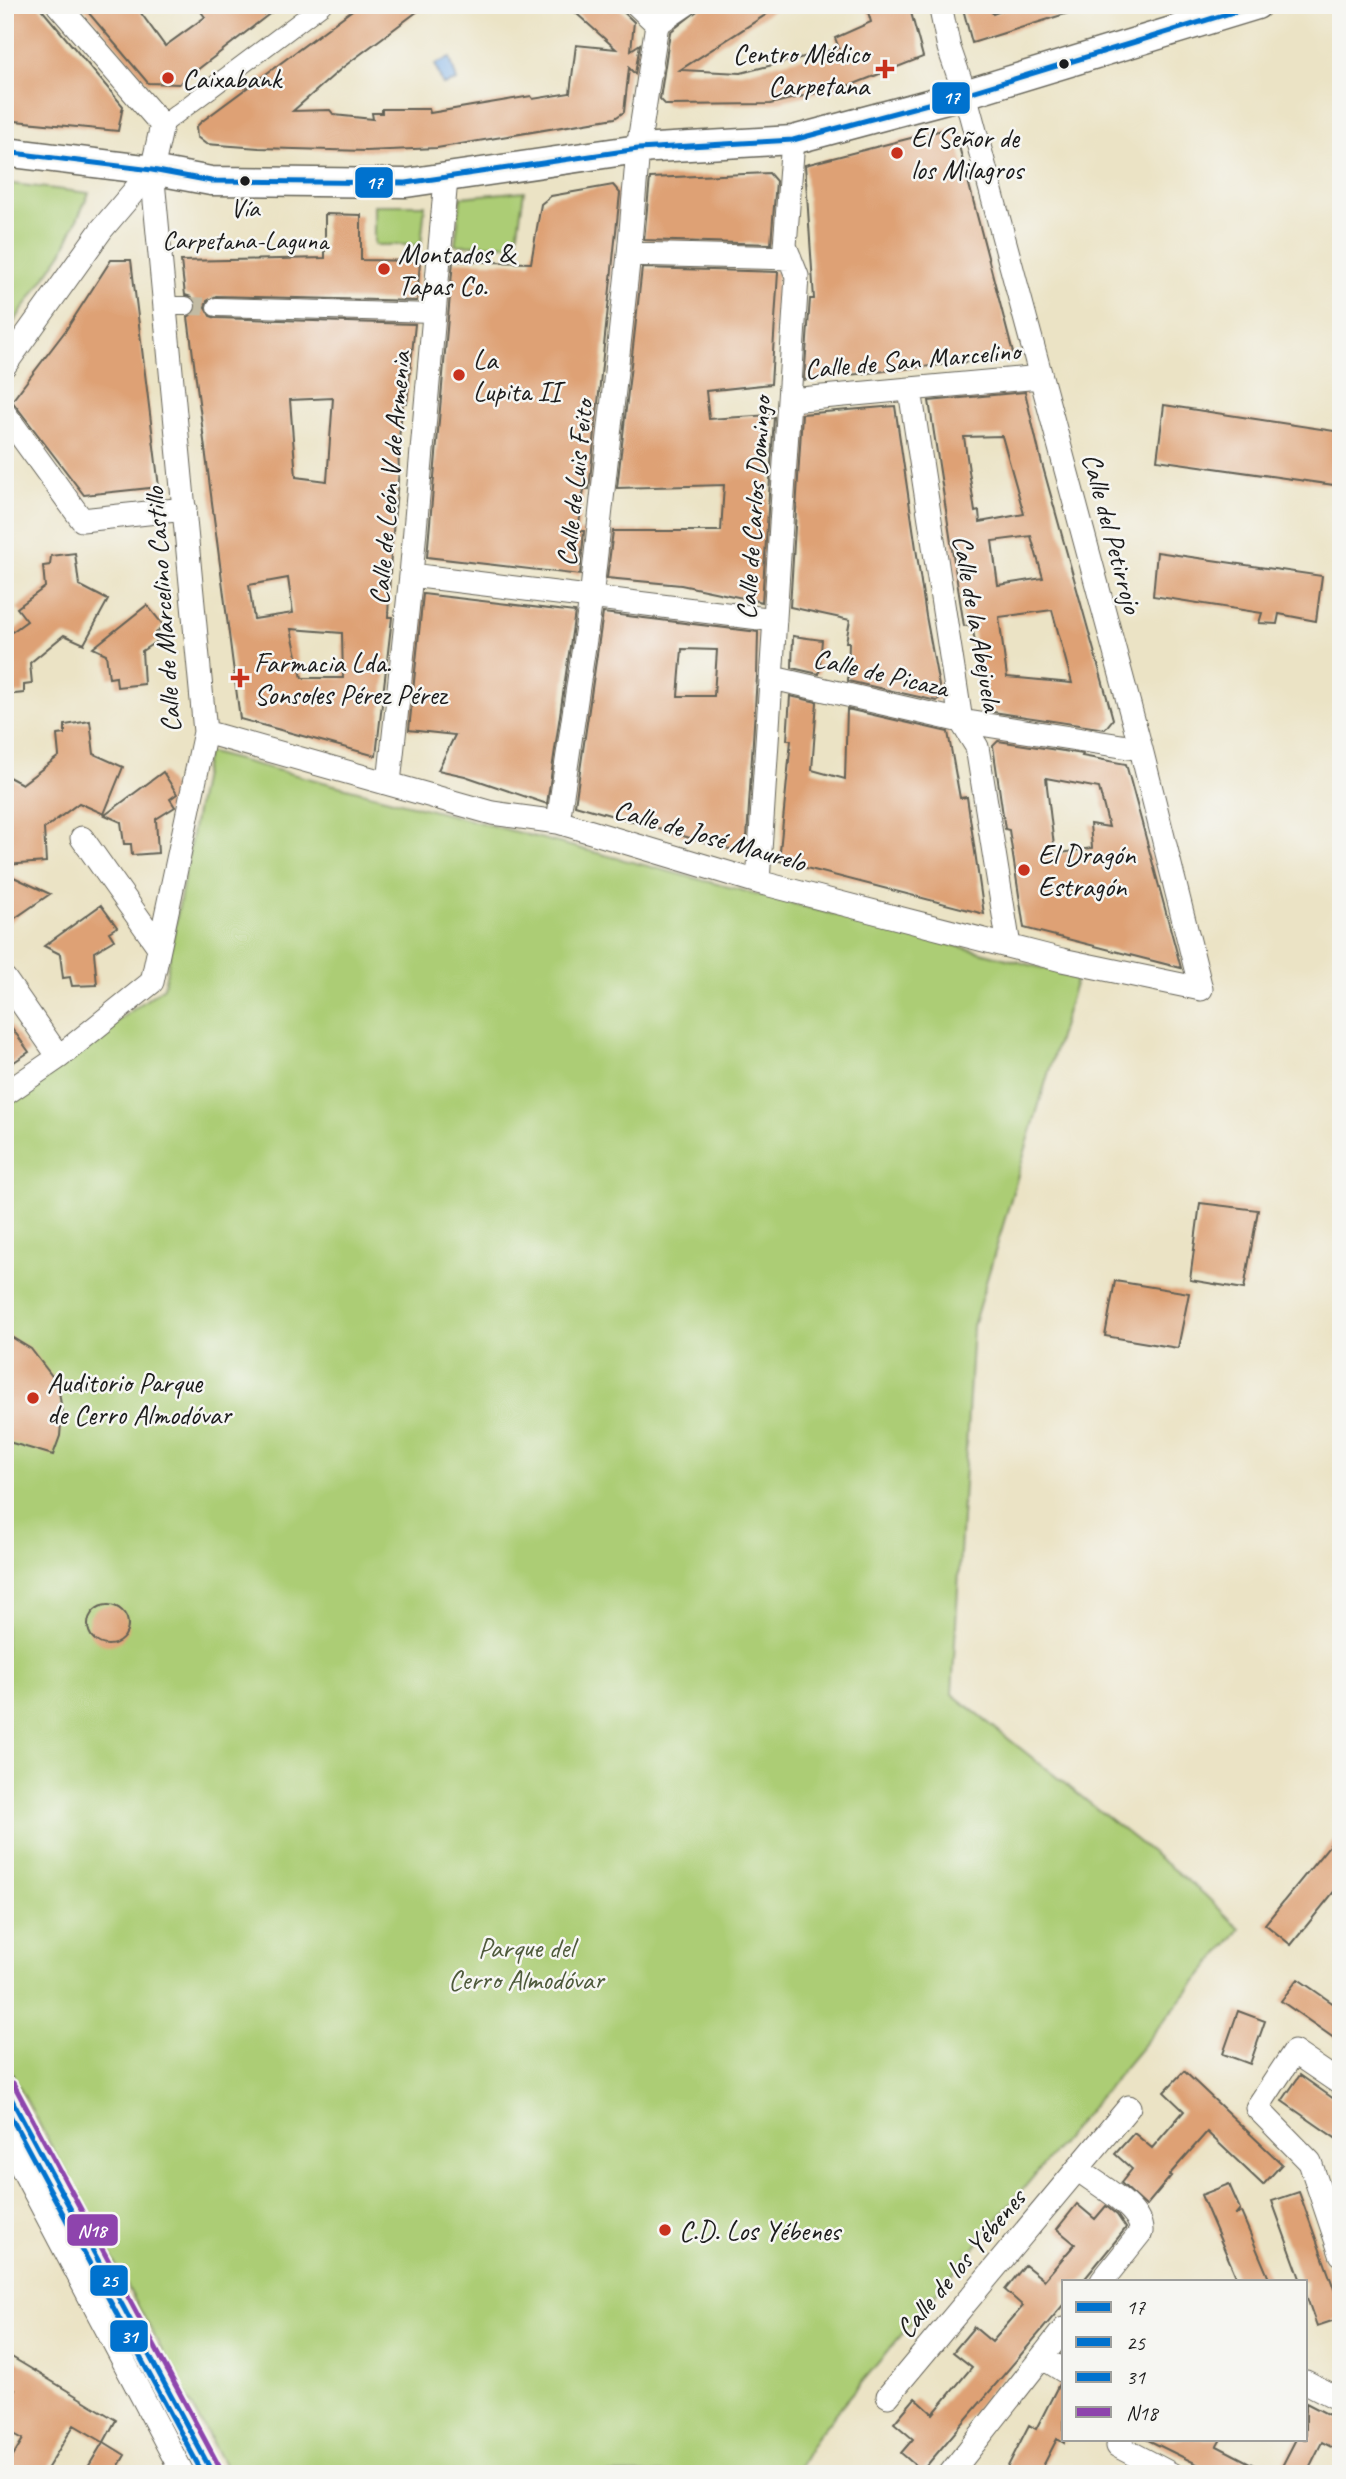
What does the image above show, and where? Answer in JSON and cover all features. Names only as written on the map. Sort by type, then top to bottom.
[{"type":"street","points":[[58,5],[162,125]]},
{"type":"street","points":[[5,365],[102,229],[152,170],[162,125],[322,5]]},
{"type":"street","points":[[637,5],[657,24],[685,5]]},
{"type":"street","name":"Calle del Petirrojo","points":[[940,5],[949,48],[965,94],[1142,749],[1201,989]]},
{"type":"street","points":[[5,152],[152,170],[211,181],[406,183],[638,149],[793,140],[965,94],[1257,5]]},
{"type":"street","name":"Calle de Luis Feito","points":[[558,822],[591,598],[638,149],[657,24]]},
{"type":"street","name":"Calle de Carlos Domingo","points":[[758,882],[797,276],[785,246],[793,140]]},
{"type":"street","name":"Calle de Marcelino Castillo","points":[[5,1094],[59,1058],[152,982],[205,732],[185,509],[176,306],[152,170]]},
{"type":"street","name":"Calle de León V de Armenia","points":[[389,783],[411,575],[446,178]]},
{"type":"street","points":[[629,254],[790,258]]},
{"type":"street","points":[[216,307],[434,313]]},
{"type":"street","name":"Calle de San Marcelino","points":[[790,400],[1040,377]]},
{"type":"street","name":"Calle de la Abejuela","points":[[910,390],[961,721],[977,747],[1009,946]]},
{"type":"street","points":[[5,414],[82,520],[185,509]]},
{"type":"street","points":[[411,575],[775,620]]},
{"type":"street","name":"Calle de Picaza","points":[[773,678],[961,721],[1142,749]]},
{"type":"street","name":"Calle de José Maurelo","points":[[205,732],[492,813],[558,822],[758,882],[1062,960],[1201,989]]},
{"type":"street","points":[[82,838],[159,947]]},
{"type":"street","points":[[5,979],[59,1058]]},
{"type":"street","points":[[1341,2084],[1294,2052],[1257,2108],[1310,2162],[1341,2254]]},
{"type":"street","points":[[5,2087],[213,2474]]},
{"type":"street","name":"Calle de los Yébenes","points":[[888,2396],[1129,2107]]},
{"type":"street","points":[[5,2136],[183,2474]]},
{"type":"street","points":[[1077,2169],[1136,2213],[1142,2223],[1141,2232],[1103,2280]]},
{"type":"street","points":[[950,2474],[1062,2332]]},
{"type":"street","points":[[1042,2357],[1062,2370]]},
{"type":"street","points":[[1308,2383],[1341,2400]]},
{"type":"street","points":[[1114,2449],[1171,2474]]},
{"type":"green space","points":[[5,183],[89,193],[63,251],[5,335]]},
{"type":"green space","points":[[524,191],[516,245],[455,245],[461,197]]},
{"type":"green space","points":[[374,205],[425,205],[421,245],[374,245]]},
{"type":"green space","name":"Parque del Cerro Almodóvar","points":[[207,752],[1077,977],[973,1326],[952,1694],[1204,1894],[1240,1929],[817,2436],[795,2474],[229,2474],[5,2061],[5,1103],[164,987]]},
{"type":"water","points":[[450,58],[457,81],[443,85],[435,64]]},
{"type":"building","points":[[5,5],[38,5],[123,106],[118,131],[5,120]]},
{"type":"building","points":[[82,5],[135,5],[165,46],[205,17],[196,5],[281,5],[179,84],[148,83]]},
{"type":"building","points":[[359,5],[426,5],[342,68],[293,111],[330,110],[334,115],[373,119],[372,113],[382,113],[382,109],[429,109],[430,113],[531,96],[533,99],[570,93],[576,45],[616,49],[567,5],[616,5],[634,22],[631,50],[640,44],[635,74],[629,68],[624,112],[615,118],[437,148],[366,151],[259,148],[206,144],[197,137],[196,127],[201,122]]},
{"type":"building","points":[[705,5],[781,5],[680,70],[741,73],[839,48],[835,38],[871,22],[866,5],[909,5],[923,57],[854,84],[770,104],[666,105],[660,99],[670,32]]},
{"type":"building","points":[[962,5],[988,5],[993,14],[1017,5],[1080,5],[1081,9],[972,43]]},
{"type":"building","points":[[954,127],[1014,357],[804,380],[810,299],[814,299],[805,165]]},
{"type":"building","points":[[769,173],[776,181],[771,244],[644,240],[650,178]]},
{"type":"building","points":[[613,185],[620,193],[589,489],[584,489],[578,531],[584,531],[580,575],[427,557],[453,261],[531,263],[541,204],[551,196]]},
{"type":"building","points":[[325,214],[361,215],[361,260],[420,261],[417,301],[216,296],[207,301],[205,307],[210,316],[216,318],[415,324],[407,403],[403,403],[398,447],[399,470],[388,617],[392,617],[376,756],[240,719],[188,317],[195,312],[197,305],[192,297],[185,295],[181,261],[325,258]],"holes":[[[333,398],[327,481],[296,477],[290,400]],[[288,578],[293,613],[254,619],[249,585]],[[291,629],[342,633],[343,678],[302,678]]]},
{"type":"building","points":[[111,260],[131,260],[159,487],[84,495],[12,401],[66,330]]},
{"type":"building","points":[[642,268],[778,272],[771,384],[706,391],[709,419],[770,415],[770,418],[774,417],[762,602],[681,585],[607,578],[613,531],[721,531],[724,485],[617,488]]},
{"type":"building","points":[[1025,392],[1041,460],[1113,719],[1105,729],[987,711],[972,625],[964,626],[929,401]],"holes":[[[1002,436],[1024,514],[980,522],[979,511],[975,512],[964,437]],[[1031,536],[1043,578],[998,585],[992,541]],[[1052,610],[1072,683],[1007,677],[999,617]]]},
{"type":"building","points":[[1164,405],[1341,432],[1341,486],[1157,460]]},
{"type":"building","points":[[895,406],[926,616],[941,697],[937,701],[848,681],[849,642],[846,642],[850,620],[790,607],[802,414]]},
{"type":"building","points":[[1157,552],[1322,576],[1316,621],[1279,614],[1277,624],[1259,623],[1262,613],[1153,596]]},
{"type":"building","points":[[75,553],[79,585],[108,600],[84,644],[64,635],[30,663],[32,684],[24,685],[24,693],[5,695],[5,637],[27,621],[17,608],[45,587],[43,566],[50,565],[51,556]]},
{"type":"building","points":[[423,594],[575,612],[547,804],[465,776],[438,770],[455,735],[409,730]]},
{"type":"building","points":[[147,605],[163,625],[156,633],[160,639],[142,651],[144,684],[117,687],[116,677],[109,678],[106,654],[93,648]]},
{"type":"building","points":[[603,613],[758,632],[746,854],[575,805]],"holes":[[[682,649],[717,650],[714,696],[678,696]]]},
{"type":"building","points":[[793,636],[822,640],[819,674],[792,668]]},
{"type":"building","points":[[790,696],[817,702],[812,770],[845,779],[847,709],[948,732],[960,798],[967,797],[984,914],[779,861],[791,740],[787,740]]},
{"type":"building","points":[[90,721],[94,754],[123,767],[104,814],[79,803],[44,829],[46,862],[5,865],[5,775],[22,784],[59,756],[57,735],[65,734],[65,725]]},
{"type":"building","points":[[998,741],[1083,754],[1082,756],[1126,764],[1181,968],[1024,928],[1009,830],[1005,829],[993,746]],"holes":[[[1046,778],[1099,788],[1109,827],[1090,824],[1092,848],[1055,854]]]},
{"type":"building","points":[[163,772],[177,794],[170,799],[175,807],[156,819],[158,853],[132,855],[131,844],[124,844],[121,822],[105,815]]},
{"type":"building","points":[[5,873],[50,894],[5,925]]},
{"type":"building","points":[[101,905],[117,927],[109,932],[114,940],[94,952],[97,985],[72,986],[70,977],[63,978],[60,954],[44,946]]},
{"type":"building","points":[[5,1018],[29,1052],[5,1068]]},
{"type":"building","points":[[1200,1203],[1258,1210],[1244,1289],[1190,1280]]},
{"type":"building","points":[[1115,1281],[1189,1293],[1178,1348],[1105,1336]]},
{"type":"building","name":"Auditorio Parque de Cerro Almodóvar","points":[[5,1333],[31,1349],[58,1384],[62,1412],[60,1436],[53,1455],[5,1441]]},
{"type":"building","points":[[108,1605],[122,1611],[128,1625],[122,1639],[108,1645],[94,1639],[88,1625],[94,1611]]},
{"type":"building","points":[[1341,1831],[1341,1883],[1291,1945],[1265,1924]]},
{"type":"building","points":[[1298,1979],[1341,2009],[1341,2043],[1281,2001]]},
{"type":"building","points":[[1238,2011],[1265,2021],[1250,2064],[1223,2054]]},
{"type":"building","points":[[1184,2071],[1282,2164],[1263,2185],[1207,2132],[1146,2206],[1121,2183],[1132,2169],[1115,2154],[1134,2133],[1152,2148],[1184,2111],[1164,2092]]},
{"type":"building","points":[[1300,2075],[1341,2104],[1341,2142],[1282,2101]]},
{"type":"building","points":[[1229,2184],[1240,2209],[1235,2215],[1241,2212],[1270,2280],[1238,2280],[1201,2195]]},
{"type":"building","points":[[1299,2192],[1341,2308],[1341,2318],[1317,2326],[1308,2301],[1308,2280],[1301,2280],[1272,2201]]},
{"type":"building","points":[[1077,2204],[1095,2219],[1106,2206],[1126,2228],[1084,2280],[1062,2280],[1062,2306],[922,2471],[901,2453],[913,2439],[894,2423],[915,2398],[933,2414],[972,2367],[953,2352],[974,2327],[992,2342],[1023,2306],[1005,2290],[1025,2265],[1044,2280],[1075,2244],[1057,2229]]},
{"type":"building","points":[[5,2353],[116,2420],[104,2442],[125,2455],[114,2474],[84,2474],[103,2442],[74,2425],[44,2474],[5,2474],[5,2469],[23,2439],[5,2429],[5,2405],[15,2389],[5,2383]]},
{"type":"building","points":[[1059,2384],[1062,2385],[1064,2443],[1057,2439],[1039,2474],[1004,2474],[1029,2425],[1036,2429]]},
{"type":"building","points":[[1308,2404],[1341,2421],[1341,2452],[1322,2442],[1306,2474],[1278,2474],[1295,2440],[1308,2440]]},
{"type":"building","points":[[1148,2440],[1220,2440],[1217,2446],[1271,2474],[1217,2474]]},
{"type":"tunnel","points":[[186,306],[216,307]]},
{"type":"transit line","name":"17","points":[[5,152],[152,170],[211,181],[406,183],[638,149],[793,140],[965,94],[1256,5]]},
{"type":"transit line","name":"N18","points":[[13,2083],[221,2470]]},
{"type":"transit line","name":"25","points":[[5,2087],[213,2474]]},
{"type":"transit line","name":"31","points":[[5,2106],[203,2474]]},
{"type":"place","name":"Centro Médico Carpetana","points":[[885,69]]},
{"type":"place","name":"Caixabank","points":[[168,78]]},
{"type":"place","name":"El Señor de los Milagros","points":[[897,153]]},
{"type":"place","name":"Vía Carpetana-Laguna","points":[[245,181]]},
{"type":"place","name":"Montados & Tapas Co.","points":[[384,269]]},
{"type":"place","name":"La Lupita II","points":[[459,375]]},
{"type":"place","name":"Farmacia Lda. Sonsoles Pérez Pérez","points":[[240,678]]},
{"type":"place","name":"El Dragón Estragón","points":[[1024,870]]},
{"type":"place","name":"Auditorio Parque de Cerro Almodóvar","points":[[33,1398]]},
{"type":"place","name":"C.D. Los Yébenes","points":[[665,2230]]}]
